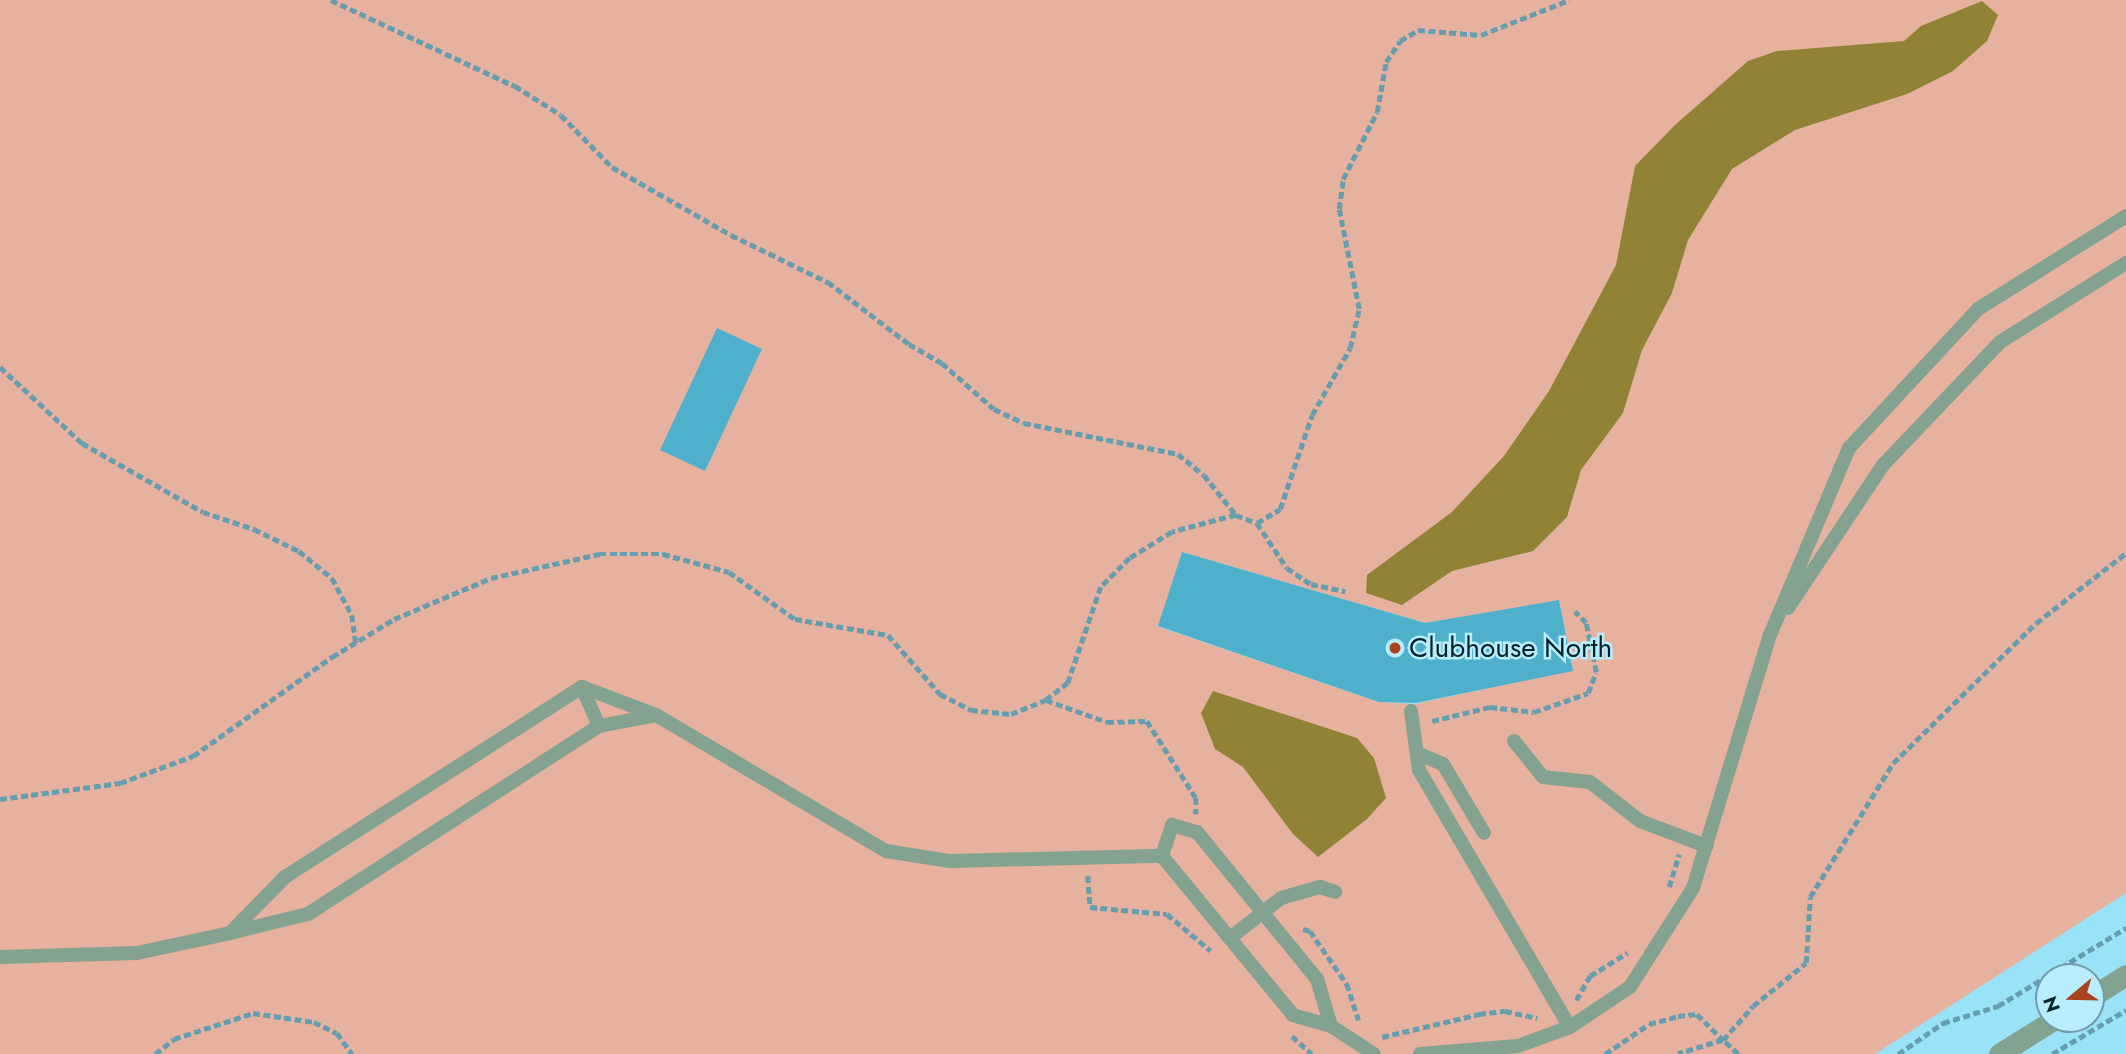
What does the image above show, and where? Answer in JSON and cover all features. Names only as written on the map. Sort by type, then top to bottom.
[{"type":"street","points":[[2105,988],[2126,975]]},
{"type":"street","points":[[1999,1054],[2035,1032]]},
{"type":"lane","points":[[1420,1054],[1518,1046],[1570,1027],[1630,987],[1693,888],[1770,635],[1849,447],[1978,309],[2126,216]]},
{"type":"lane","points":[[1770,635],[1883,465],[1991,351],[2126,263]]},
{"type":"lane","points":[[582,687],[656,715],[886,851],[950,861],[1162,856]]},
{"type":"lane","points":[[582,687],[599,726]]},
{"type":"lane","points":[[230,933],[285,877],[582,687]]},
{"type":"lane","points":[[1411,711],[1419,770],[1570,1027]]},
{"type":"lane","points":[[0,957],[137,953],[307,914],[599,726],[656,715]]},
{"type":"lane","points":[[1514,741],[1543,777],[1590,782],[1640,821],[1706,846]]},
{"type":"lane","points":[[1417,753],[1443,764],[1484,834]]},
{"type":"lane","points":[[1162,856],[1172,825],[1197,832],[1317,979],[1331,1026]]},
{"type":"lane","points":[[1162,856],[1293,1015],[1331,1026],[1374,1054]]},
{"type":"lane","points":[[1230,938],[1281,898],[1320,887],[1335,892]]},
{"type":"path","points":[[331,0],[514,86],[561,115],[612,167],[721,229],[828,282],[909,344],[942,363],[994,409],[1024,423],[1178,454],[1204,475],[1236,515],[1258,523],[1287,568],[1311,584],[1345,591]]},
{"type":"path","points":[[1258,523],[1280,509],[1312,415],[1350,348],[1359,309],[1341,235],[1340,199],[1343,179],[1377,112],[1386,62],[1400,41],[1418,30],[1481,35],[1569,0]]},
{"type":"path","points":[[0,367],[82,443],[203,512],[254,529],[299,551],[332,578],[352,615],[356,643]]},
{"type":"path","points":[[0,799],[120,783],[155,773],[194,756],[356,643],[394,620],[491,578],[599,554],[663,554],[729,572],[795,619],[888,635],[940,695],[971,709],[1012,714],[1046,700],[1068,683],[1101,587],[1130,558],[1172,532],[1236,515]]},
{"type":"path","points":[[1678,1054],[1723,1040],[1753,1006],[1806,963],[1810,897],[1893,763],[2036,623],[2126,553]]},
{"type":"path","points":[[1411,711],[1430,721],[1490,707],[1534,712],[1588,693],[1596,672],[1586,623],[1575,612]]},
{"type":"path","points":[[1046,700],[1107,722],[1147,721],[1196,798],[1197,832]]},
{"type":"path","points":[[1663,898],[1685,838]]},
{"type":"path","points":[[1087,858],[1090,907],[1167,914],[1217,956]]},
{"type":"path","points":[[1275,926],[1310,931],[1347,984],[1363,1025]]},
{"type":"path","points":[[1898,1054],[1943,1023],[1998,1006],[2126,928]]},
{"type":"path","points":[[1375,1034],[1402,1035],[1479,1014],[1505,1011],[1541,1018],[1561,1012],[1574,1002],[1590,976],[1609,968],[1631,950]]},
{"type":"path","points":[[2052,1054],[2126,1010]]},
{"type":"path","points":[[155,1054],[174,1039],[253,1013],[314,1022],[337,1033],[352,1054]]},
{"type":"path","points":[[1605,1054],[1649,1024],[1697,1014],[1738,1054]]},
{"type":"path","points":[[1286,1031],[1312,1054]]},
{"type":"shaded area","points":[[0,0],[2126,0],[2126,893],[1875,1054],[0,1054]],"holes":[[[1182,552],[1425,623],[1559,601],[1573,670],[1415,704],[1379,702],[1159,627]]]},
{"type":"shaded area","points":[[1982,1],[1998,15],[1987,41],[1953,71],[1907,94],[1795,130],[1732,169],[1688,240],[1672,293],[1642,350],[1623,413],[1581,470],[1567,517],[1533,551],[1452,571],[1402,605],[1366,593],[1367,575],[1452,512],[1504,456],[1549,391],[1616,265],[1635,166],[1675,125],[1748,61],[1777,51],[1904,41],[1921,26]]},
{"type":"shaded area","points":[[1213,691],[1357,738],[1374,758],[1386,798],[1367,819],[1318,857],[1293,834],[1243,767],[1215,749],[1201,713]]},
{"type":"building","points":[[717,328],[762,349],[705,471],[660,450]]},
{"type":"building","name":"Clubhouse North","points":[[1182,552],[1425,623],[1559,600],[1573,671],[1416,703],[1379,702],[1158,626]]},
{"type":"place","name":"Clubhouse North","points":[[1395,648]]}]
